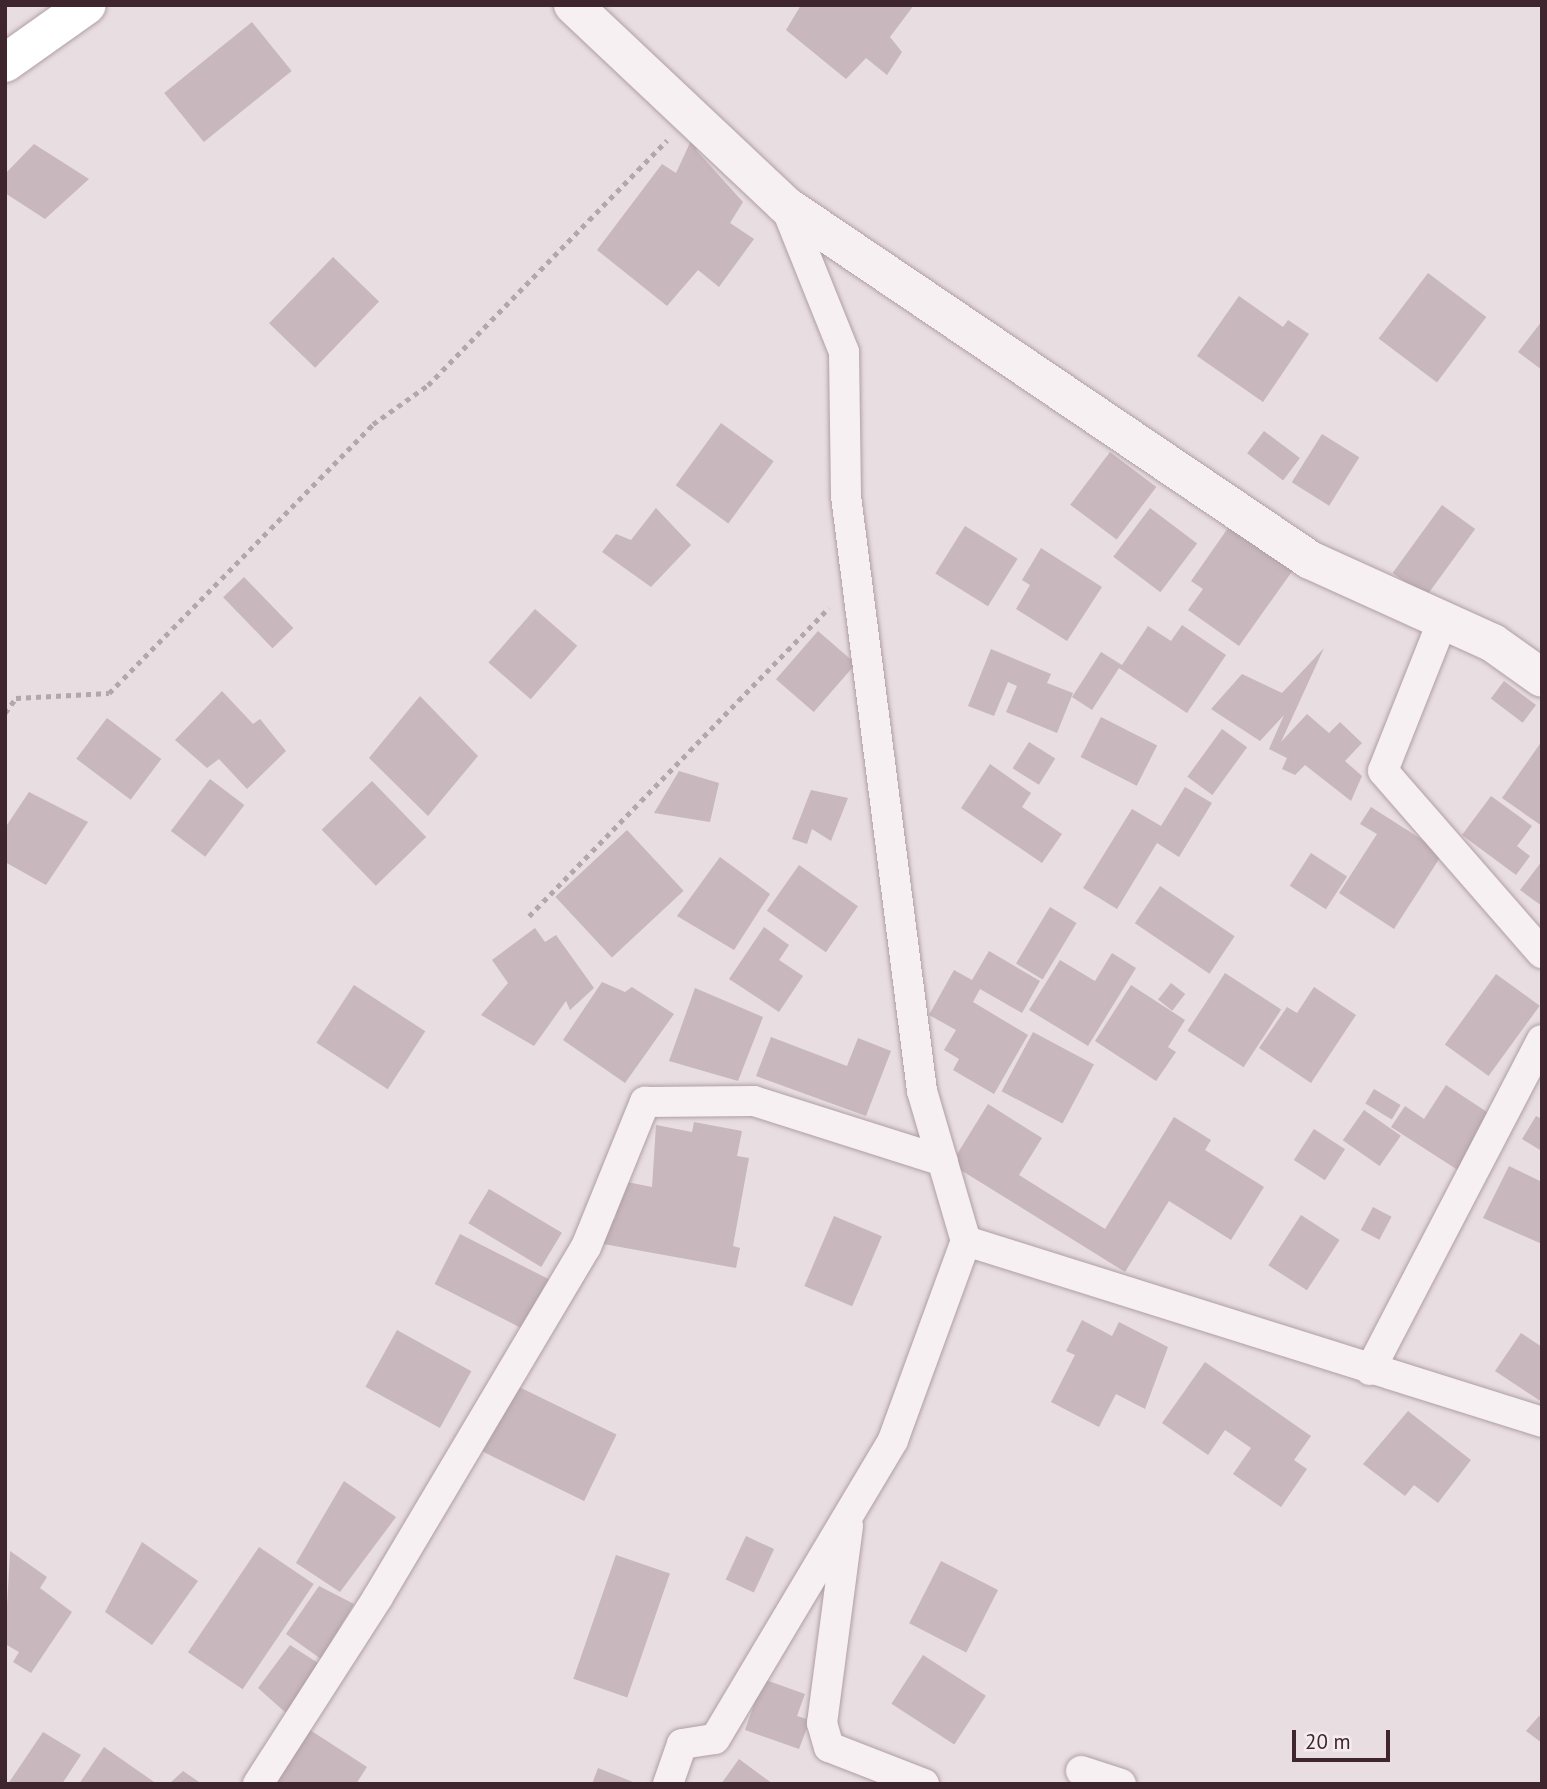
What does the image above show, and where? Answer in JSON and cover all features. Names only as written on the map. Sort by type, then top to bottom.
[{"type":"main road","points":[[5,63],[87,5]]},
{"type":"street","points":[[573,5],[785,205],[1310,560],[1493,643],[1542,678]]},
{"type":"street","points":[[668,1784],[682,1744],[715,1739],[893,1440],[966,1241],[922,1091],[846,496],[844,352],[785,205]]},
{"type":"street","points":[[1443,620],[1383,771],[1542,953]]},
{"type":"street","points":[[1370,1370],[1542,1040]]},
{"type":"street","points":[[258,1784],[378,1597],[586,1247],[645,1102],[754,1101],[943,1161]]},
{"type":"street","points":[[966,1241],[1542,1422]]},
{"type":"street","points":[[850,1513],[822,1723],[829,1747],[866,1772],[923,1784]]},
{"type":"street","points":[[1081,1767],[1121,1784]]},
{"type":"path","points":[[5,713],[16,698],[109,693],[373,424],[428,385],[690,117]]},
{"type":"path","points":[[529,916],[856,579]]},
{"type":"building","points":[[801,5],[914,5],[890,37],[902,52],[887,75],[866,58],[846,79],[786,30]]},
{"type":"building","points":[[252,22],[292,71],[204,142],[164,93]]},
{"type":"building","points":[[696,130],[709,135],[696,150],[743,202],[730,223],[754,239],[719,287],[698,270],[667,306],[597,250],[662,164],[676,173]]},
{"type":"building","points":[[34,144],[89,179],[45,219],[5,193],[5,174]]},
{"type":"building","points":[[333,257],[379,301],[315,368],[269,323]]},
{"type":"building","points":[[1428,273],[1486,317],[1437,382],[1379,338]]},
{"type":"building","points":[[1239,296],[1283,327],[1288,320],[1309,334],[1263,402],[1197,356]]},
{"type":"building","points":[[1542,321],[1542,370],[1518,352]]},
{"type":"building","points":[[721,423],[774,461],[728,524],[676,485]]},
{"type":"building","points":[[1264,431],[1300,458],[1283,480],[1247,453]]},
{"type":"building","points":[[1322,434],[1359,457],[1329,506],[1292,482]]},
{"type":"building","points":[[1110,452],[1156,487],[1117,540],[1070,505]]},
{"type":"building","points":[[1442,505],[1475,529],[1426,597],[1393,573]]},
{"type":"building","points":[[656,508],[691,545],[651,587],[602,552],[616,534],[631,540]]},
{"type":"building","points":[[1150,508],[1197,544],[1160,592],[1113,557]]},
{"type":"building","points":[[1235,518],[1298,563],[1239,646],[1188,610],[1203,589],[1191,581]]},
{"type":"building","points":[[965,526],[1018,559],[988,606],[935,573]]},
{"type":"building","points":[[1041,548],[1102,587],[1067,641],[1016,609],[1030,585],[1022,580]]},
{"type":"building","points":[[244,577],[293,628],[272,648],[223,597]]},
{"type":"building","points":[[535,609],[577,646],[531,699],[488,663]]},
{"type":"building","points":[[1182,625],[1226,655],[1187,713],[1119,668],[1092,710],[1072,697],[1101,652],[1122,665],[1148,626],[1171,641]]},
{"type":"building","points":[[818,631],[856,664],[814,712],[776,679]]},
{"type":"building","points":[[1324,648],[1281,742],[1307,714],[1329,733],[1340,722],[1362,743],[1345,761],[1362,776],[1351,801],[1305,765],[1295,775],[1282,769],[1287,758],[1269,749],[1284,715],[1260,741],[1211,709],[1242,674],[1282,693]]},
{"type":"building","points":[[991,649],[1051,674],[1047,683],[1073,693],[1057,733],[1006,712],[1017,686],[1008,682],[994,716],[968,706]]},
{"type":"building","points":[[1504,681],[1536,705],[1523,723],[1491,699]]},
{"type":"building","points":[[222,691],[253,724],[260,719],[286,751],[247,789],[219,759],[207,768],[175,740]]},
{"type":"building","points":[[420,696],[478,756],[428,816],[369,758]]},
{"type":"building","points":[[1101,717],[1157,746],[1137,786],[1081,757]]},
{"type":"building","points":[[107,718],[161,759],[131,800],[76,759]]},
{"type":"building","points":[[1222,729],[1247,747],[1212,795],[1187,777]]},
{"type":"building","points":[[1542,741],[1542,826],[1502,798]]},
{"type":"building","points":[[1029,742],[1055,758],[1039,785],[1013,768]]},
{"type":"building","points":[[990,764],[1031,793],[1022,807],[1062,834],[1042,863],[961,808]]},
{"type":"building","points":[[679,771],[719,783],[710,822],[654,813]]},
{"type":"building","points":[[210,779],[244,805],[205,857],[171,831]]},
{"type":"building","points":[[372,781],[426,837],[376,886],[322,830]]},
{"type":"building","points":[[1185,787],[1212,803],[1179,857],[1157,843],[1117,909],[1083,888],[1132,809],[1161,826]]},
{"type":"building","points":[[811,790],[848,798],[831,841],[812,829],[807,844],[792,839]]},
{"type":"building","points":[[29,792],[88,822],[46,885],[5,862],[5,828]]},
{"type":"building","points":[[1491,796],[1532,826],[1517,846],[1530,856],[1516,875],[1462,835]]},
{"type":"building","points":[[1371,807],[1443,853],[1394,929],[1339,893],[1377,834],[1360,824]]},
{"type":"building","points":[[627,830],[684,891],[612,958],[555,897]]},
{"type":"building","points":[[1311,853],[1347,876],[1326,909],[1290,886]]},
{"type":"building","points":[[720,857],[770,894],[734,950],[677,916]]},
{"type":"building","points":[[1542,861],[1542,906],[1520,890]]},
{"type":"building","points":[[799,865],[858,906],[826,952],[767,911]]},
{"type":"building","points":[[1160,886],[1235,936],[1209,974],[1135,923]]},
{"type":"building","points":[[1050,907],[1077,923],[1043,980],[1016,964]]},
{"type":"building","points":[[764,927],[789,945],[779,960],[803,976],[779,1012],[729,979]]},
{"type":"building","points":[[535,928],[545,942],[556,935],[594,988],[570,1010],[566,1001],[534,1046],[481,1015],[508,983],[492,960]]},
{"type":"building","points":[[989,951],[1040,981],[1022,1013],[980,989],[973,1002],[1028,1035],[994,1094],[953,1070],[959,1059],[944,1050],[956,1030],[929,1015],[954,970],[972,980]]},
{"type":"building","points":[[1112,953],[1136,968],[1088,1046],[1029,1010],[1060,960],[1095,981]]},
{"type":"building","points":[[1225,973],[1281,1009],[1244,1067],[1187,1031]]},
{"type":"building","points":[[1496,974],[1540,1006],[1489,1076],[1445,1044]]},
{"type":"building","points":[[602,982],[625,992],[632,987],[674,1014],[625,1083],[563,1040]]},
{"type":"building","points":[[1171,983],[1185,994],[1172,1011],[1158,1000]]},
{"type":"building","points":[[354,985],[425,1031],[388,1089],[316,1043]]},
{"type":"building","points":[[1131,985],[1185,1020],[1168,1047],[1176,1052],[1156,1081],[1095,1041]]},
{"type":"building","points":[[1314,987],[1356,1015],[1311,1083],[1259,1048],[1287,1007],[1297,1013]]},
{"type":"building","points":[[695,988],[763,1017],[738,1081],[669,1061]]},
{"type":"building","points":[[1033,1032],[1094,1064],[1062,1124],[1002,1091]]},
{"type":"building","points":[[771,1037],[847,1066],[858,1038],[891,1051],[866,1116],[756,1076]]},
{"type":"building","points":[[1446,1085],[1490,1114],[1464,1174],[1391,1127],[1405,1106],[1424,1119]]},
{"type":"building","points":[[1374,1089],[1401,1105],[1392,1120],[1365,1104]]},
{"type":"building","points":[[988,1104],[1042,1138],[1019,1175],[1105,1229],[1174,1117],[1211,1140],[1205,1150],[1264,1187],[1231,1240],[1169,1201],[1125,1272],[951,1164]]},
{"type":"building","points":[[1364,1110],[1401,1136],[1380,1166],[1343,1140]]},
{"type":"building","points":[[1536,1116],[1542,1119],[1540,1150],[1522,1139]]},
{"type":"building","points":[[694,1122],[742,1131],[737,1156],[749,1158],[733,1246],[740,1248],[736,1268],[598,1243],[603,1217],[615,1219],[622,1181],[652,1187],[656,1125],[692,1132]]},
{"type":"building","points":[[1314,1129],[1345,1149],[1325,1180],[1294,1160]]},
{"type":"building","points":[[1509,1166],[1542,1182],[1542,1244],[1483,1218]]},
{"type":"building","points":[[489,1189],[562,1233],[541,1267],[468,1223]]},
{"type":"building","points":[[1373,1207],[1392,1217],[1379,1240],[1361,1230]]},
{"type":"building","points":[[1301,1215],[1340,1240],[1307,1290],[1268,1265]]},
{"type":"building","points":[[834,1216],[882,1236],[852,1306],[804,1286]]},
{"type":"building","points":[[460,1234],[551,1280],[525,1330],[435,1284]]},
{"type":"building","points":[[1082,1320],[1112,1336],[1119,1322],[1168,1347],[1145,1409],[1116,1394],[1099,1427],[1051,1402],[1075,1355],[1066,1351]]},
{"type":"building","points":[[397,1330],[471,1371],[440,1428],[365,1387]]},
{"type":"building","points":[[1521,1333],[1542,1347],[1542,1402],[1495,1371]]},
{"type":"building","points":[[1205,1362],[1311,1436],[1294,1460],[1307,1469],[1281,1507],[1233,1474],[1251,1448],[1225,1430],[1208,1455],[1162,1423]]},
{"type":"building","points":[[515,1385],[617,1435],[584,1501],[483,1452]]},
{"type":"building","points":[[1408,1411],[1471,1460],[1438,1503],[1414,1485],[1405,1496],[1363,1464]]},
{"type":"building","points":[[344,1481],[396,1517],[340,1592],[296,1563]]},
{"type":"building","points":[[746,1536],[774,1549],[754,1593],[726,1580]]},
{"type":"building","points":[[142,1542],[198,1581],[152,1645],[105,1612]]},
{"type":"building","points":[[259,1547],[314,1584],[243,1689],[188,1652]]},
{"type":"building","points":[[10,1551],[47,1577],[40,1588],[72,1612],[31,1673],[13,1662],[19,1652],[5,1644]]},
{"type":"building","points":[[616,1555],[670,1574],[627,1697],[573,1679]]},
{"type":"building","points":[[941,1561],[998,1590],[966,1652],[909,1623]]},
{"type":"building","points":[[319,1586],[354,1604],[321,1659],[286,1634]]},
{"type":"building","points":[[290,1645],[318,1663],[286,1713],[258,1688]]},
{"type":"building","points":[[923,1655],[986,1696],[954,1744],[891,1704]]},
{"type":"building","points":[[763,1679],[805,1694],[797,1716],[810,1720],[799,1749],[745,1730]]},
{"type":"building","points":[[1539,1716],[1542,1718],[1542,1743],[1526,1731]]},
{"type":"building","points":[[307,1728],[367,1767],[356,1784],[272,1784]]},
{"type":"building","points":[[43,1732],[81,1755],[62,1784],[8,1784]]},
{"type":"building","points":[[104,1747],[157,1784],[79,1784]]},
{"type":"building","points":[[739,1759],[773,1784],[721,1784]]},
{"type":"building","points":[[598,1768],[638,1784],[592,1784]]},
{"type":"building","points":[[183,1771],[202,1784],[169,1784]]}]
